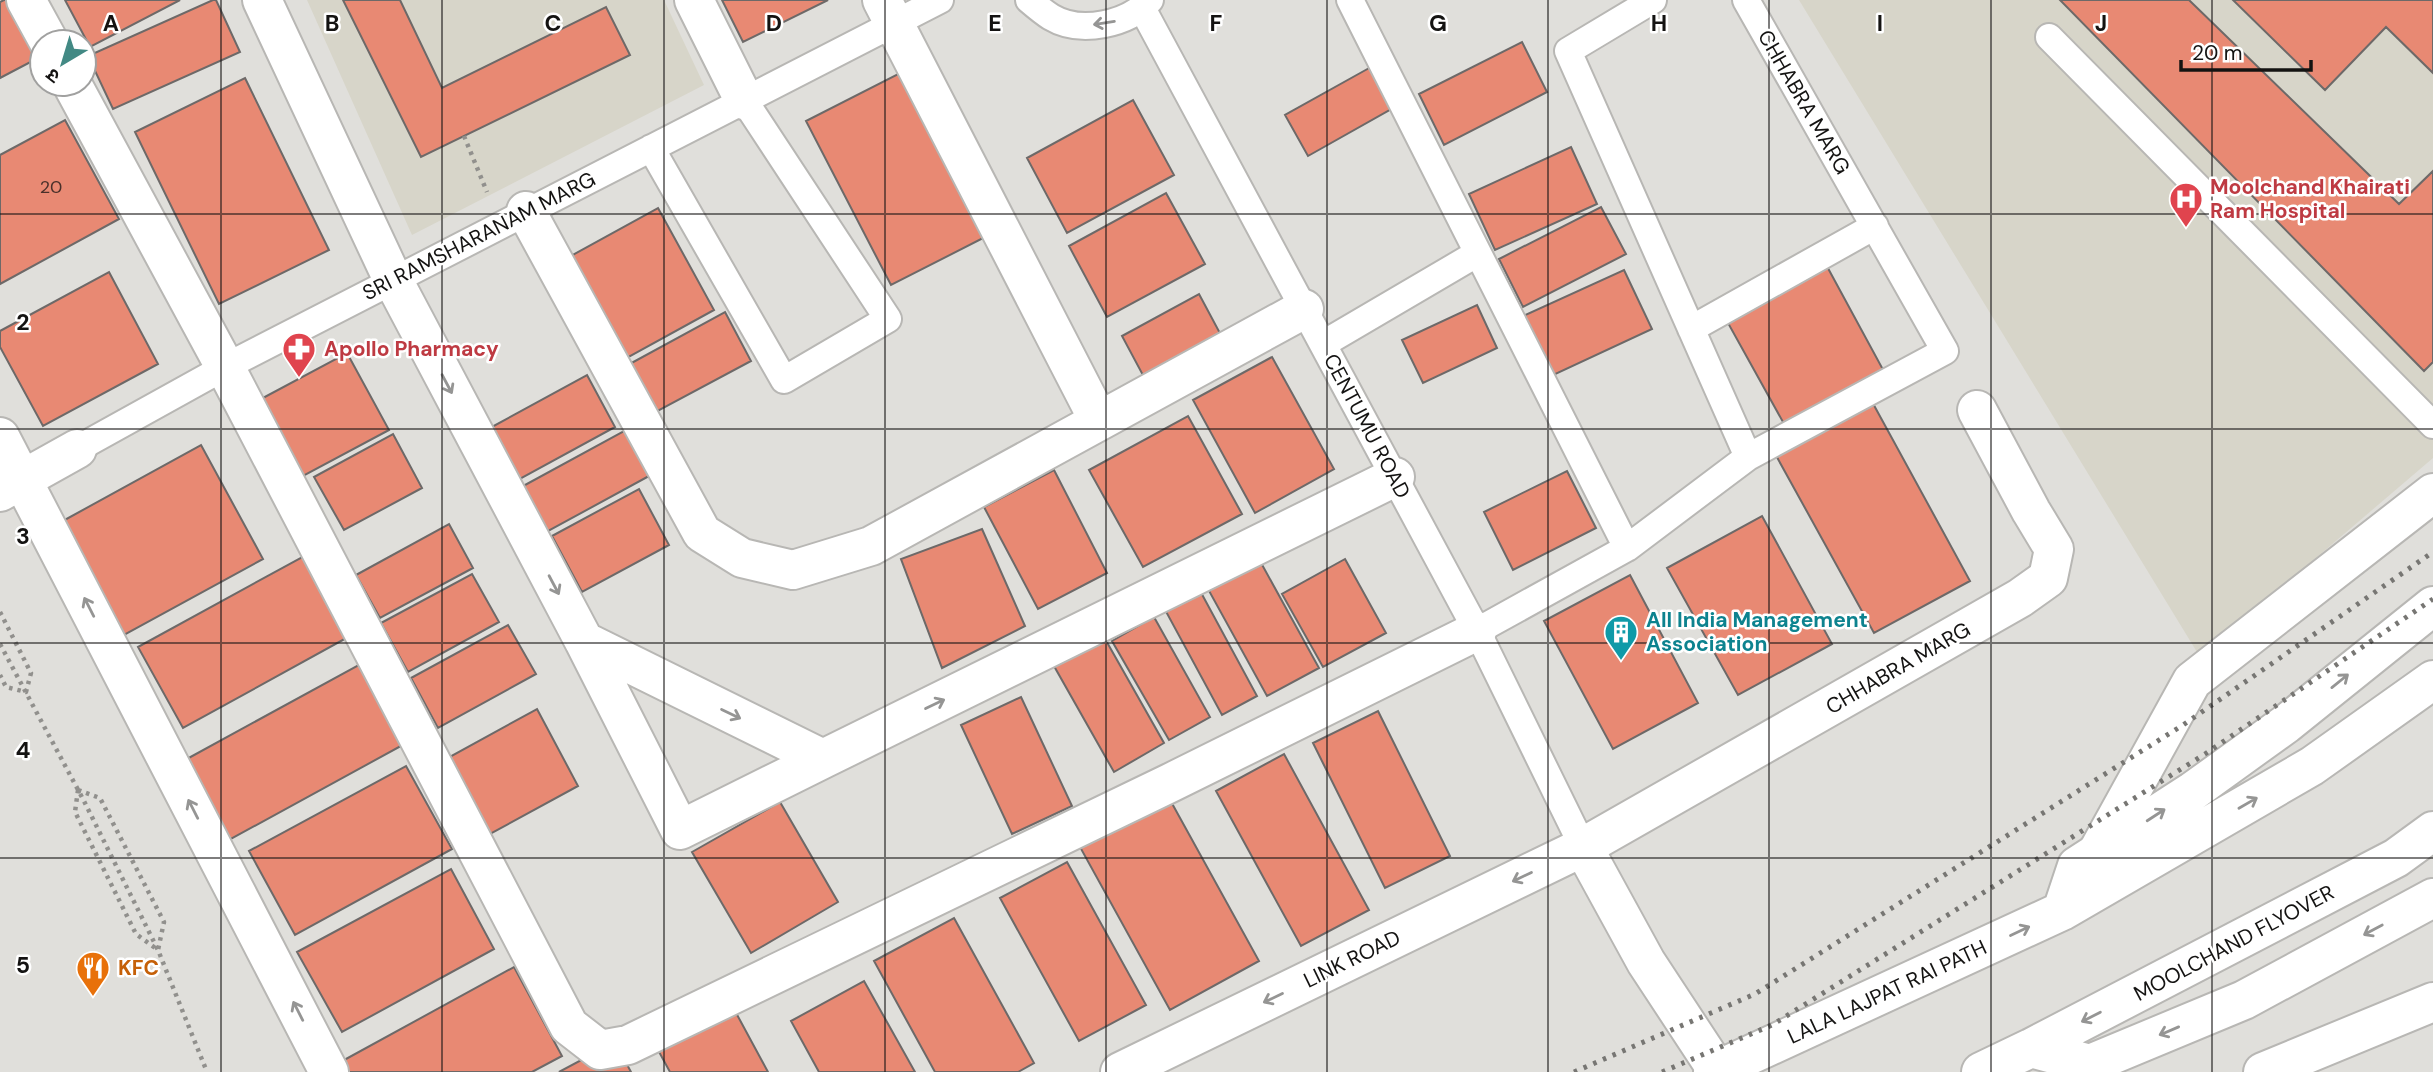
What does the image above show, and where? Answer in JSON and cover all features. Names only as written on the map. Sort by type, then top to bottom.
[{"type":"street","points":[[26,0],[41,28]]},
{"type":"street","points":[[262,0],[393,280],[680,830],[1395,477]]},
{"type":"street","points":[[694,0],[744,100]]},
{"type":"street","points":[[887,12],[1099,421]]},
{"type":"street","points":[[80,98],[225,367],[569,1026],[600,1049],[628,1045],[1158,789],[1477,631]]},
{"type":"street","points":[[515,217],[702,533],[742,558],[793,570],[871,545],[1304,309]]},
{"type":"street","name":"CHHABRA MARG","points":[[1583,847],[2020,598],[2048,578],[2054,549],[1978,410]]},
{"type":"street","points":[[0,437],[11,486],[329,1072]]},
{"type":"street","name":"SRI RAMSHARANAM MARG","points":[[11,486],[77,449]]},
{"type":"street","points":[[2097,853],[2192,681],[2433,493]]},
{"type":"street","points":[[2062,911],[2077,866],[2193,791],[2286,724],[2433,606]]},
{"type":"street","points":[[583,641],[823,759]]},
{"type":"street","points":[[2062,911],[2312,766],[2433,680]]},
{"type":"street","name":"MOOLCHAND FLYOVER","points":[[2031,1048],[2396,858],[2433,831]]},
{"type":"street","points":[[1583,847],[1646,962],[1715,1071]]},
{"type":"street","name":"LINK ROAD","points":[[1121,1072],[1583,847]]},
{"type":"street","points":[[1981,1072],[2031,1048],[2090,1064],[2244,1000],[2433,898]]},
{"type":"street","name":"LALA LAJPAT RAI PATH","points":[[1715,1071],[2062,911]]},
{"type":"street","points":[[2263,1072],[2433,1002]]},
{"type":"lane","name":"SRI RAMSHARANAM MARG","points":[[77,449],[225,367],[744,100],[887,12],[940,0]]},
{"type":"lane","points":[[1028,0],[1053,19],[1084,26],[1115,22],[1146,4]]},
{"type":"lane","points":[[1350,0],[1627,548]]},
{"type":"lane","points":[[1477,631],[1627,548],[1748,457],[1568,51],[1653,0]]},
{"type":"lane","name":"CHHABRA MARG","points":[[1746,0],[1945,351],[1748,457]]},
{"type":"lane","name":"CENTUMU ROAD","points":[[1146,4],[1304,309],[1477,631],[1583,847]]},
{"type":"lane","points":[[2049,37],[2433,425]]},
{"type":"lane","points":[[651,148],[784,380],[888,319],[744,100]]},
{"type":"lane","points":[[1692,329],[1875,226]]},
{"type":"lane","points":[[1323,344],[1478,253]]},
{"type":"path","points":[[464,136],[489,196],[515,217]]},
{"type":"path","points":[[0,612],[31,673],[26,692]]},
{"type":"path","points":[[0,644],[78,790],[158,950],[207,1072]]},
{"type":"path","points":[[0,675],[6,687],[26,692]]},
{"type":"path","points":[[78,790],[75,812],[136,934],[158,950]]},
{"type":"path","points":[[78,790],[100,798],[164,922],[158,950]]},
{"type":"shaded area","points":[[307,0],[664,0],[704,85],[412,235]]},
{"type":"shaded area","name":"Moolchand Khairati Ram Hospital","points":[[1799,0],[2433,0],[2433,458],[2200,657]]},
{"type":"building","points":[[20,0],[31,28],[28,28],[28,63],[0,78],[0,2]]},
{"type":"building","points":[[65,0],[180,0],[98,43],[98,28],[80,28]]},
{"type":"building","points":[[216,0],[240,52],[113,109],[98,77],[98,52]]},
{"type":"building","points":[[343,0],[400,0],[442,88],[606,7],[630,55],[421,157]]},
{"type":"building","points":[[722,0],[828,0],[743,42]]},
{"type":"building","points":[[2060,0],[2189,0],[2399,204],[2433,171],[2433,362],[2424,371]]},
{"type":"building","points":[[2233,0],[2433,0],[2433,73],[2386,27],[2325,90]]},
{"type":"building","points":[[1522,42],[1547,92],[1444,145],[1419,94]]},
{"type":"building","points":[[1371,67],[1393,108],[1308,156],[1285,115]]},
{"type":"building","points":[[906,70],[991,234],[891,285],[806,121]]},
{"type":"building","points":[[245,78],[329,250],[219,304],[135,132]]},
{"type":"building","points":[[1133,100],[1174,175],[1067,233],[1027,158]]},
{"type":"building","points":[[65,120],[119,219],[0,284],[0,155]]},
{"type":"building","points":[[1571,147],[1597,204],[1495,250],[1469,194]]},
{"type":"building","points":[[1166,193],[1205,264],[1107,317],[1069,246]]},
{"type":"building","points":[[1601,207],[1626,254],[1523,307],[1499,259]]},
{"type":"building","points":[[658,208],[714,310],[625,359],[569,257]]},
{"type":"building","points":[[1823,259],[1887,377],[1788,431],[1723,314]]},
{"type":"building","points":[[1624,270],[1652,329],[1549,377],[1521,317]]},
{"type":"building","points":[[109,272],[158,364],[43,426],[0,347],[0,331]]},
{"type":"building","points":[[1199,294],[1222,337],[1145,379],[1122,336]]},
{"type":"building","points":[[1477,305],[1497,348],[1423,383],[1402,340]]},
{"type":"building","points":[[725,312],[751,361],[652,414],[626,366]]},
{"type":"building","points":[[347,353],[389,430],[303,476],[261,399]]},
{"type":"building","points":[[1272,357],[1334,469],[1255,513],[1193,400]]},
{"type":"building","points":[[587,375],[615,427],[518,480],[490,428]]},
{"type":"building","points":[[1870,398],[1970,581],[1874,633],[1773,450]]},
{"type":"building","points":[[1188,416],[1242,514],[1143,567],[1089,470]]},
{"type":"building","points":[[624,431],[649,476],[539,536],[514,491]]},
{"type":"building","points":[[393,434],[422,488],[344,530],[314,477]]},
{"type":"building","points":[[201,445],[263,559],[124,635],[61,522]]},
{"type":"building","points":[[1054,470],[1107,573],[1038,609],[984,507]]},
{"type":"building","points":[[1567,471],[1596,528],[1513,570],[1484,512]]},
{"type":"building","points":[[639,489],[669,545],[582,592],[552,536]]},
{"type":"building","points":[[1762,516],[1832,644],[1738,695],[1667,568]]},
{"type":"building","points":[[449,524],[473,568],[380,618],[356,575]]},
{"type":"building","points":[[982,529],[1025,626],[942,668],[901,559]]},
{"type":"building","points":[[306,555],[350,636],[183,728],[138,647]]},
{"type":"building","points":[[1345,559],[1386,633],[1323,667],[1282,594]]},
{"type":"building","points":[[1260,561],[1319,668],[1267,696],[1208,589]]},
{"type":"building","points":[[472,574],[499,622],[408,672],[381,623]]},
{"type":"building","name":"All India Management Association","points":[[1630,575],[1698,703],[1613,749],[1544,621]]},
{"type":"building","points":[[1198,587],[1257,696],[1222,715],[1163,606]]},
{"type":"building","points":[[1154,617],[1210,717],[1169,740],[1112,641]]},
{"type":"building","points":[[508,625],[536,674],[438,728],[411,678]]},
{"type":"building","points":[[1104,637],[1164,743],[1114,772],[1054,666]]},
{"type":"building","points":[[366,661],[410,741],[229,840],[185,760]]},
{"type":"building","points":[[1021,697],[1072,806],[1012,834],[961,725]]},
{"type":"building","points":[[537,709],[578,786],[479,840],[437,764]]},
{"type":"building","points":[[1378,711],[1450,856],[1385,888],[1313,743]]},
{"type":"building","points":[[1284,754],[1369,910],[1301,946],[1216,791]]},
{"type":"building","points":[[406,766],[452,849],[295,935],[249,851]]},
{"type":"building","points":[[1169,798],[1259,961],[1170,1010],[1080,847]]},
{"type":"building","points":[[780,802],[838,902],[751,953],[692,852]]},
{"type":"building","points":[[1067,862],[1146,1005],[1079,1041],[1000,898]]},
{"type":"building","points":[[451,869],[494,949],[342,1032],[297,952]]},
{"type":"building","points":[[954,918],[1034,1063],[1018,1072],[935,1072],[874,961]]},
{"type":"building","points":[[514,967],[562,1056],[532,1072],[339,1072],[335,1065]]},
{"type":"building","points":[[864,981],[915,1072],[819,1072],[791,1021]]},
{"type":"building","points":[[728,998],[768,1072],[670,1072],[652,1039]]},
{"type":"building","points":[[600,1050],[622,1055],[631,1072],[559,1072]]},
{"type":"railway","points":[[1574,1072],[1755,994],[2183,725],[2433,552]]},
{"type":"railway","points":[[1662,1072],[1772,1025],[2205,754],[2433,599]]},
{"type":"place","name":"Moolchand Khairati Ram Hospital","points":[[2186,229]]},
{"type":"place","name":"Apollo Pharmacy","points":[[299,379]]},
{"type":"place","name":"All India Management Association","points":[[1621,662]]},
{"type":"place","name":"KFC","points":[[93,998]]}]
